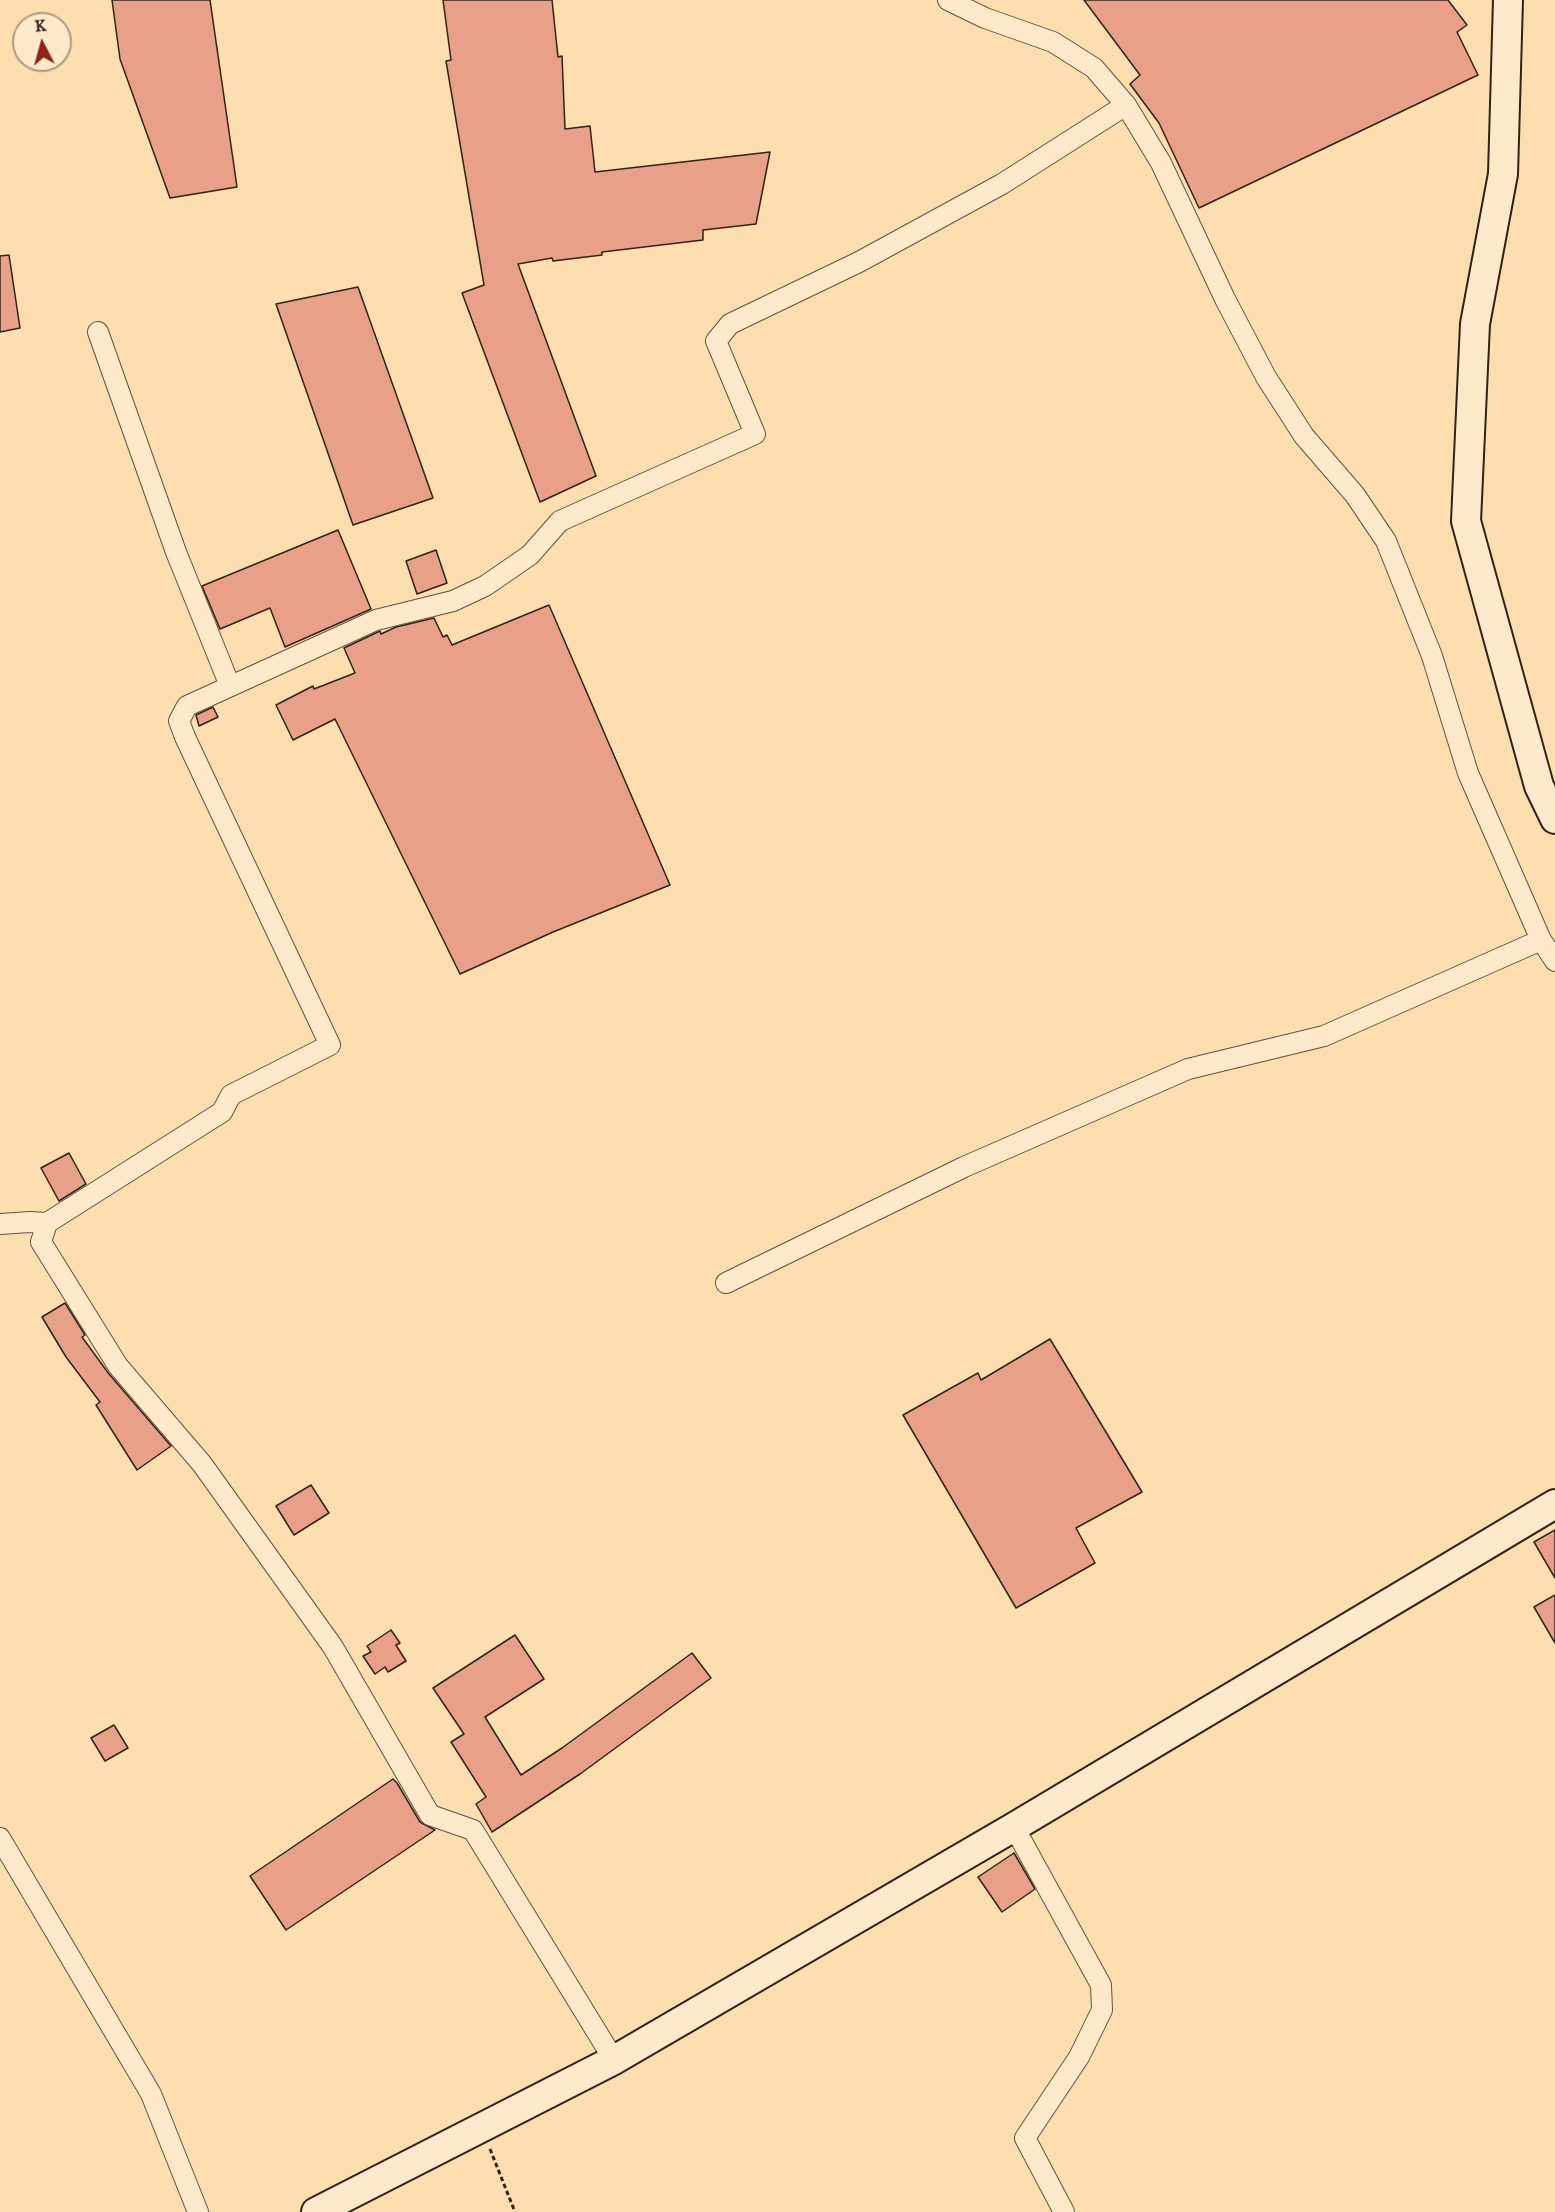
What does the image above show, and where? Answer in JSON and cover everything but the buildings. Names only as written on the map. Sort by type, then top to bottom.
[{"type":"street","points":[[948,0],[985,18],[1053,42],[1094,68],[1126,105],[1161,163],[1225,299],[1266,377],[1304,435],[1355,495],[1386,541],[1432,656],[1468,773],[1541,940],[1555,962]]},
{"type":"street","points":[[1508,0],[1503,174],[1475,324],[1466,521],[1539,786],[1555,819]]},
{"type":"street","points":[[0,1224],[47,1223],[222,1112],[231,1095],[330,1045],[179,721],[187,706],[376,620],[453,601],[485,585],[530,555],[560,521],[755,434],[716,341],[730,324],[859,262],[1002,184],[1126,105]]},
{"type":"street","points":[[98,332],[176,552],[230,686]]},
{"type":"street","points":[[726,1283],[964,1167],[1188,1070],[1324,1036],[1541,940]]},
{"type":"street","points":[[47,1223],[41,1242],[118,1366],[202,1464],[333,1647],[430,1815],[473,1830],[614,2060]]},
{"type":"street","points":[[316,2212],[614,2060],[1014,1827],[1555,1504]]},
{"type":"street","points":[[1014,1827],[1101,1985],[1102,2010],[1079,2057],[1025,2139],[1064,2212]]},
{"type":"street","points":[[0,1838],[151,2094],[198,2212]]},
{"type":"path","points":[[482,2128],[514,2212]]}]
